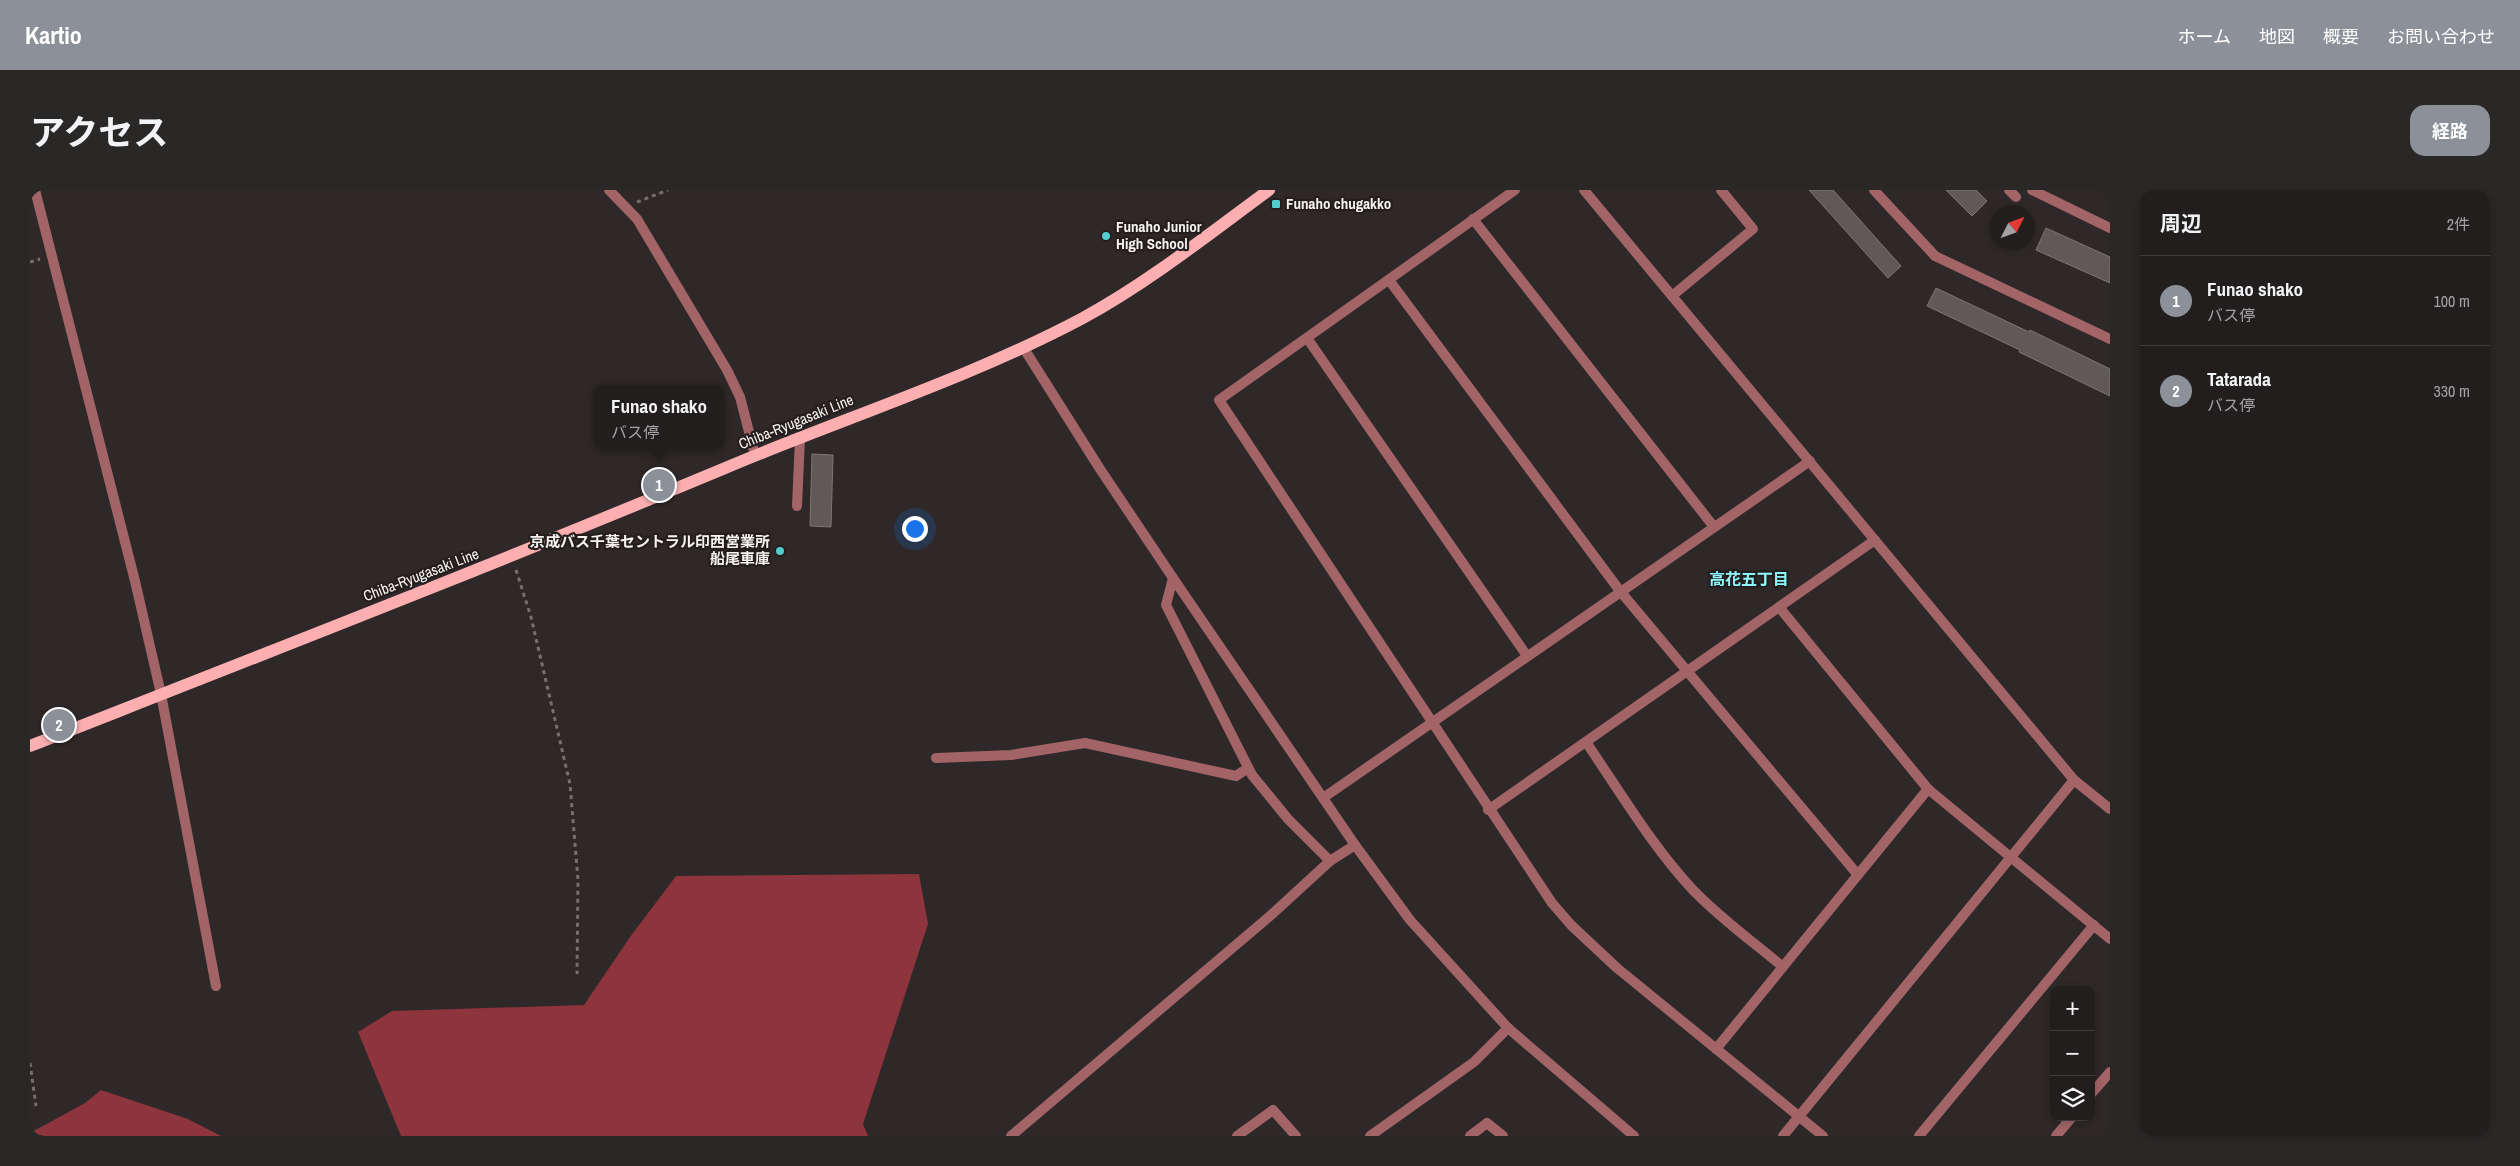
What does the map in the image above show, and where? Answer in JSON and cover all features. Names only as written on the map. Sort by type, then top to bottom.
[{"type":"main road","name":"Chiba-Ryugasaki Line","points":[[30,746],[512,557],[1024,347],[1087,316],[1132,288],[1269,190]]},
{"type":"street","points":[[35,190],[135,581],[161,694],[216,986]]},
{"type":"street","points":[[609,190],[637,219],[727,370],[740,397],[755,456]]},
{"type":"street","points":[[1515,190],[1219,400],[1488,810],[1544,892],[1570,925],[1617,968],[1823,1136]]},
{"type":"street","points":[[1584,190],[2074,780],[2110,809]]},
{"type":"street","points":[[1672,296],[1753,229],[1721,190]]},
{"type":"street","points":[[1874,190],[1935,256],[2110,339]]},
{"type":"street","points":[[2032,190],[2110,228]]},
{"type":"street","points":[[1474,219],[1714,527]]},
{"type":"street","points":[[1389,280],[1620,591],[1858,875]]},
{"type":"street","points":[[1307,338],[1527,656]]},
{"type":"street","points":[[1024,347],[1100,469],[1173,578],[1355,845],[1410,920],[1508,1028],[1634,1136]]},
{"type":"street","points":[[798,506],[800,438]]},
{"type":"street","points":[[1323,798],[1430,722],[1810,461]]},
{"type":"street","points":[[1488,810],[1875,540]]},
{"type":"street","points":[[1173,578],[1166,605],[1248,768],[1288,819],[1330,861]]},
{"type":"street","points":[[1779,607],[1928,789],[2110,938]]},
{"type":"street","points":[[1586,742],[1657,845],[1689,885],[1724,919],[1783,966]]},
{"type":"street","points":[[936,758],[1011,755],[1085,743],[1236,776],[1248,768]]},
{"type":"street","points":[[1783,1136],[2074,780]]},
{"type":"street","points":[[1716,1049],[1928,789]]},
{"type":"street","points":[[1011,1136],[1270,916],[1330,861],[1355,845]]},
{"type":"street","points":[[1919,1136],[2094,926]]},
{"type":"street","points":[[1370,1136],[1474,1062],[1508,1028]]},
{"type":"street","points":[[2095,1089],[2110,1072]]},
{"type":"street","points":[[1237,1136],[1273,1110],[1296,1136]]},
{"type":"street","points":[[2056,1136],[2069,1121]]},
{"type":"street","points":[[1470,1136],[1487,1123],[1503,1136]]},
{"type":"path","points":[[625,207],[668,190]]},
{"type":"path","points":[[512,557],[531,617],[570,784],[578,880],[577,974]]},
{"type":"path","points":[[30,1063],[36,1106]]},
{"type":"shaded area","points":[[919,874],[928,924],[863,1124],[868,1136],[401,1136],[358,1032],[392,1011],[584,1005],[630,937],[676,876]]},
{"type":"shaded area","points":[[101,1090],[188,1119],[221,1136],[30,1136],[30,1133],[85,1103]]},
{"type":"building","points":[[1809,190],[1833,190],[1901,266],[1888,278]]},
{"type":"building","points":[[1946,190],[1976,190],[1987,201],[1972,216]]},
{"type":"building","points":[[2046,228],[2110,257],[2110,283],[2036,250]]},
{"type":"building","points":[[1936,288],[2029,332],[2030,330],[2110,369],[2110,396],[2019,352],[2020,350],[1927,306]]},
{"type":"building","points":[[812,454],[833,455],[831,527],[810,526]]},
{"type":"place","name":"Funaho chugakko","points":[[1276,204]]},
{"type":"place","name":"Funaho Junior High School","points":[[1106,236]]},
{"type":"place","name":"Funao shako","points":[[659,485]]},
{"type":"place","name":"京成バス千葉セントラル印西営業所 船尾車庫","points":[[780,551]]},
{"type":"place","name":"Tatarada","points":[[59,725]]},
{"type":"district","name":"高花五丁目","points":[[1749,579]]}]
